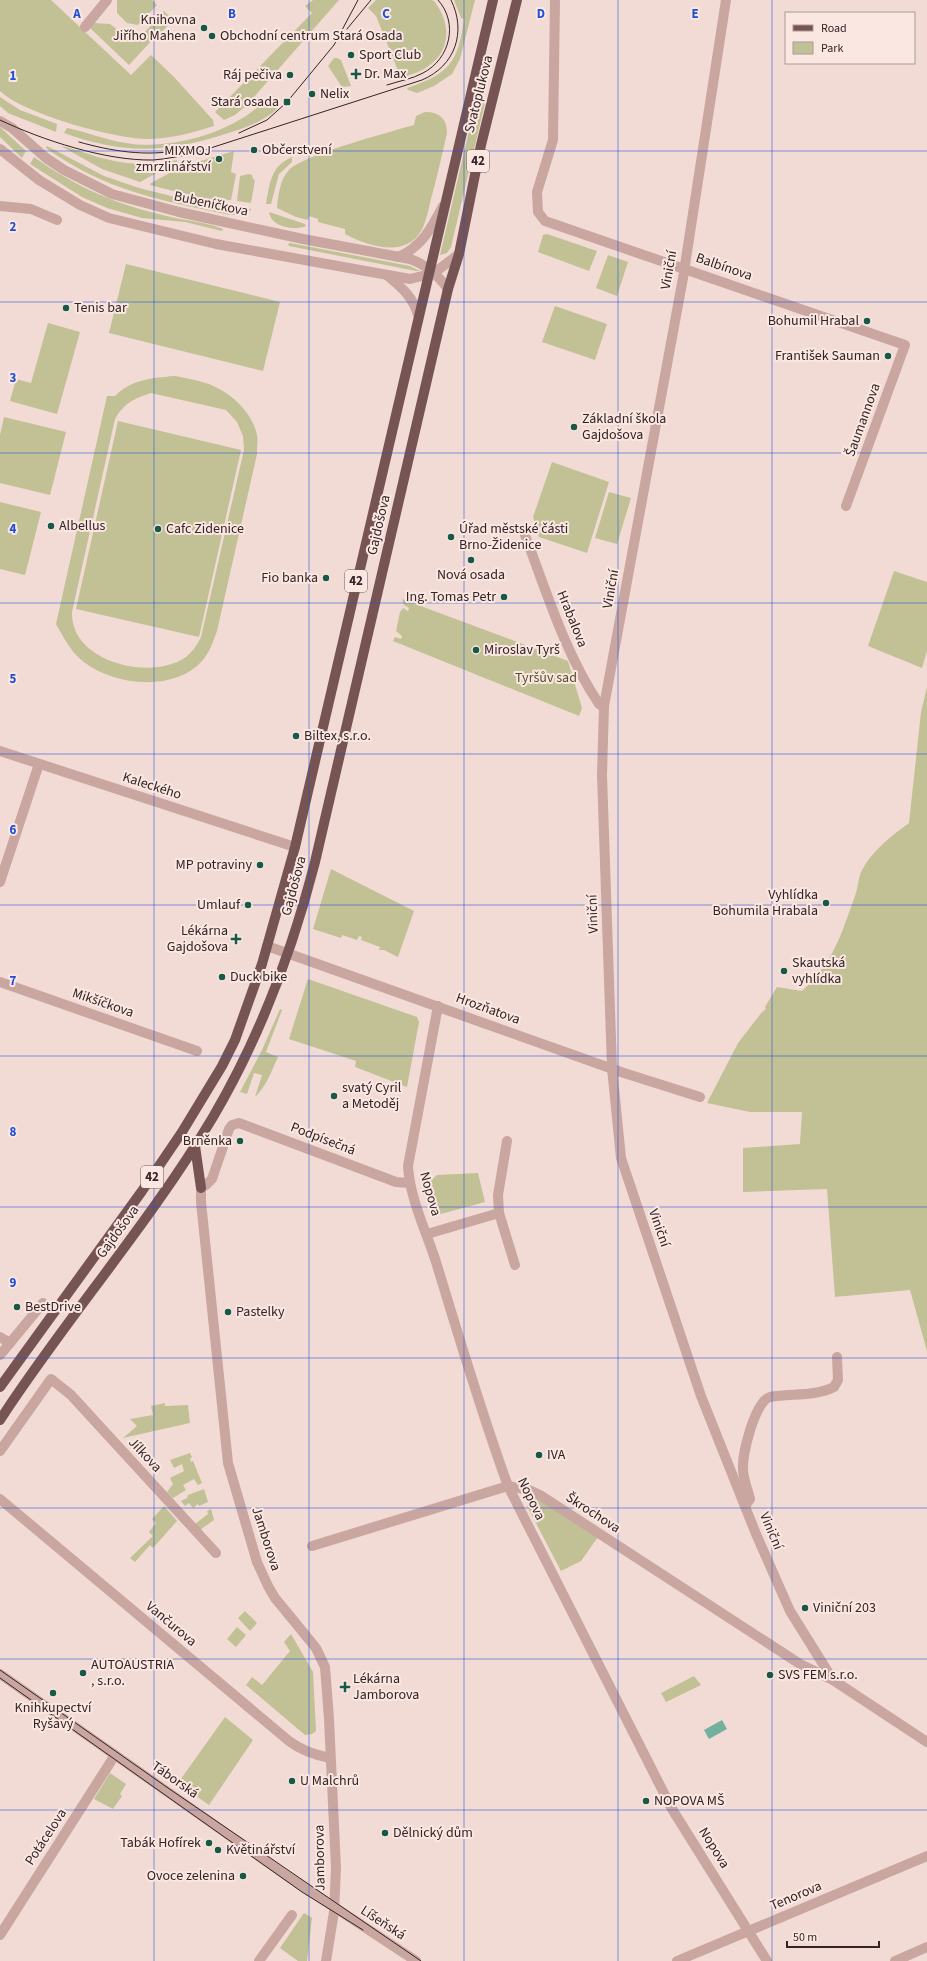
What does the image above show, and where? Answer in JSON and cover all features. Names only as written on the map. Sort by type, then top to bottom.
[{"type":"main road","name":"Svatoplukova","points":[[431,272],[444,204],[493,0]]},
{"type":"main road","name":"Svatoplukova","points":[[448,289],[459,254],[481,145],[517,0]]},
{"type":"main road","name":"Gajdošova","points":[[0,1387],[142,1191],[208,1090],[235,1040],[267,946],[295,847],[418,315],[431,272]]},
{"type":"main road","name":"Gajdošova","points":[[0,1420],[156,1203],[213,1117],[253,1043],[289,954],[318,848],[448,289]]},
{"type":"main road","points":[[195,1146],[201,1188]]},
{"type":"street","points":[[85,27],[108,0]]},
{"type":"street","name":"Balbínova","points":[[555,0],[553,140],[537,192],[538,212],[545,221],[905,345]]},
{"type":"street","name":"Viniční","points":[[726,0],[684,268],[604,706],[602,775],[612,1068],[620,1158],[701,1396],[745,1506],[790,1611],[832,1680],[927,1742]]},
{"type":"street","name":"Bubeníčkova","points":[[0,121],[12,128],[46,158],[64,170],[112,194],[179,212],[303,239],[398,257],[423,264],[448,289]]},
{"type":"street","points":[[0,150],[20,167],[44,184],[80,205],[109,218],[216,244],[410,279],[431,272],[459,254]]},
{"type":"street","points":[[398,257],[417,245],[430,230],[444,204]]},
{"type":"street","points":[[0,206],[30,209],[57,220]]},
{"type":"street","points":[[388,276],[412,299],[418,315]]},
{"type":"street","name":"Šaumannova","points":[[846,506],[905,345]]},
{"type":"street","name":"Hrabalova","points":[[525,535],[563,636],[585,684],[599,704],[604,706]]},
{"type":"street","name":"Kaleckého","points":[[0,751],[295,847]]},
{"type":"street","points":[[0,882],[39,764]]},
{"type":"street","name":"Hrozňatova","points":[[267,946],[612,1068],[700,1097]]},
{"type":"street","name":"Mikšíčkova","points":[[0,982],[197,1051]]},
{"type":"street","name":"Nopova","points":[[438,1006],[408,1166],[409,1183],[427,1234],[489,1433],[508,1486],[672,1809],[768,1961]]},
{"type":"street","name":"Podpísečná","points":[[201,1188],[208,1184],[212,1179],[229,1129],[232,1125],[239,1123],[396,1182],[409,1183]]},
{"type":"street","points":[[507,1141],[499,1181],[498,1195],[500,1213],[515,1265]]},
{"type":"street","name":"Jamborova","points":[[201,1188],[201,1202],[228,1462],[257,1562],[268,1586],[275,1598],[316,1648],[324,1667],[336,1860],[334,1908],[326,1961]]},
{"type":"street","points":[[427,1234],[500,1213]]},
{"type":"street","points":[[0,1355],[43,1303]]},
{"type":"street","points":[[0,1337],[10,1343]]},
{"type":"street","points":[[745,1506],[750,1499],[743,1470],[743,1453],[760,1404],[770,1397],[815,1393],[834,1387],[838,1377],[836,1356]]},
{"type":"street","name":"Jílkova","points":[[0,1451],[51,1379],[71,1395],[216,1553]]},
{"type":"street","name":"Škrochova","points":[[312,1546],[508,1486],[529,1490],[540,1495],[805,1667],[832,1680]]},
{"type":"street","name":"Vančurova","points":[[0,1499],[289,1741],[300,1749],[314,1755],[330,1758]]},
{"type":"street","name":"Táborská","points":[[0,1674],[286,1876],[334,1908]]},
{"type":"street","name":"Potácelova","points":[[0,1935],[115,1755]]},
{"type":"street","name":"Tenorova","points":[[677,1961],[927,1856]]},
{"type":"street","name":"Líšeňská","points":[[334,1908],[416,1961]]},
{"type":"street","points":[[259,1961],[292,1915]]},
{"type":"street","points":[[895,1961],[927,1946]]},
{"type":"green space","points":[[0,0],[51,0],[131,75],[151,55],[174,77],[213,120],[214,126],[172,137],[146,139],[131,138],[69,123],[28,108],[12,100],[0,91]]},
{"type":"green space","points":[[117,0],[152,0],[157,5],[138,25],[127,23],[117,13]]},
{"type":"green space","points":[[313,0],[339,0],[247,105],[235,115],[224,120],[215,112],[312,13],[305,6]]},
{"type":"green space","points":[[376,0],[432,0],[435,2],[441,11],[444,20],[446,38],[440,55],[433,63],[424,69],[401,78],[376,16],[368,8]]},
{"type":"green space","points":[[454,0],[475,0],[460,59],[452,74],[434,86],[417,93],[408,90],[407,88],[433,78],[442,72],[449,65],[454,56],[462,34],[464,19],[461,18]]},
{"type":"green space","points":[[164,11],[173,20],[129,65],[89,27],[94,23],[110,24],[125,36],[133,38],[143,34]]},
{"type":"green space","points":[[334,58],[341,60],[351,86],[342,87],[328,66]]},
{"type":"green space","points":[[0,97],[20,110],[57,124],[56,132],[8,113],[0,106]]},
{"type":"green space","points":[[480,99],[485,103],[451,247],[447,253],[440,255],[476,101]]},
{"type":"green space","points":[[265,100],[277,109],[258,122],[229,133],[181,145],[143,149],[124,148],[85,140],[64,133],[67,128],[119,142],[143,145],[181,141],[220,130],[252,111]]},
{"type":"green space","points":[[425,112],[435,113],[442,117],[446,124],[447,133],[424,225],[418,236],[409,243],[399,247],[388,248],[377,246],[345,234],[345,229],[318,222],[318,219],[309,216],[308,220],[296,217],[277,208],[283,178],[289,170],[297,164],[348,144],[414,125],[416,116]]},
{"type":"green space","points":[[0,127],[26,151],[22,158],[0,137]]},
{"type":"green space","points":[[47,146],[104,176],[139,188],[207,205],[252,209],[243,215],[230,215],[157,199],[134,192],[112,184],[68,163],[46,148]]},
{"type":"green space","points":[[61,146],[100,158],[124,163],[150,164],[177,160],[177,162],[140,182],[102,169]]},
{"type":"green space","points":[[234,151],[231,172],[236,174],[231,200],[205,199],[150,185],[151,183],[181,167]]},
{"type":"green space","points":[[34,157],[65,177],[98,194],[149,212],[212,225],[223,229],[222,231],[185,222],[142,218],[107,208],[82,197],[30,164]]},
{"type":"green space","points":[[292,157],[292,162],[279,174],[271,204],[266,204],[272,176],[279,166]]},
{"type":"green space","points":[[249,174],[252,175],[253,179],[255,180],[251,203],[237,201],[240,176]]},
{"type":"green space","points":[[269,212],[305,224],[306,226],[290,228],[278,224],[271,217]]},
{"type":"green space","points":[[547,234],[597,251],[589,271],[538,252],[543,235]]},
{"type":"green space","points":[[290,243],[410,266],[420,271],[289,246],[288,244]]},
{"type":"green space","points":[[608,255],[628,262],[617,296],[596,288]]},
{"type":"green space","points":[[126,264],[280,302],[263,371],[109,333]]},
{"type":"green space","points":[[555,306],[607,324],[595,360],[542,342]]},
{"type":"green space","points":[[48,323],[80,332],[57,414],[10,401],[16,379],[31,383]]},
{"type":"green space","points":[[175,376],[211,385],[220,389],[237,401],[250,417],[254,426],[257,435],[257,454],[213,643],[205,658],[190,671],[174,678],[158,682],[140,682],[122,679],[90,667],[74,653],[56,624],[107,396],[115,396],[128,386],[143,380]],"holes":[[[151,393],[226,410],[237,422],[243,436],[244,450],[201,637],[193,650],[186,657],[171,664],[153,668],[134,667],[115,663],[98,655],[84,644],[75,629],[72,612],[115,419],[118,413],[130,402]]]},
{"type":"green space","points":[[4,417],[66,432],[50,495],[0,483],[0,435]]},
{"type":"green space","name":"Cafc Zidenice","points":[[118,421],[241,450],[199,637],[76,609]]},
{"type":"green space","points":[[552,462],[609,482],[587,553],[539,537],[533,517]]},
{"type":"green space","points":[[609,492],[631,498],[617,544],[595,538]]},
{"type":"green space","points":[[0,502],[41,512],[25,575],[0,569]]},
{"type":"green space","points":[[894,571],[927,582],[927,651],[922,668],[868,646]]},
{"type":"green space","name":"Tyršův sad","points":[[402,599],[568,661],[582,708],[579,716],[393,641],[395,637],[401,639],[402,636],[396,631],[400,612],[403,608],[408,611],[409,608],[404,605]]},
{"type":"green space","points":[[927,687],[927,1351],[910,1290],[835,1297],[827,1189],[743,1192],[743,1148],[800,1144],[802,1112],[750,1112],[707,1103],[738,1043],[766,1009],[765,1007],[777,987],[802,991],[822,969],[835,948],[840,936],[857,890],[862,870],[866,863],[889,838],[909,823],[921,712]]},
{"type":"green space","points":[[331,869],[414,911],[398,957],[384,950],[379,950],[380,947],[361,940],[362,937],[359,936],[357,940],[342,935],[341,938],[313,929]]},
{"type":"green space","points":[[308,979],[417,1017],[419,1022],[407,1087],[355,1067],[356,1061],[289,1039]]},
{"type":"green space","points":[[280,1009],[282,1010],[266,1052],[278,1057],[271,1073],[266,1083],[255,1097],[262,1075],[254,1073],[247,1094],[240,1092],[262,1050]]},
{"type":"green space","points":[[478,1173],[485,1202],[437,1215],[428,1183],[437,1175]]},
{"type":"green space","points":[[165,1403],[165,1406],[188,1405],[190,1423],[123,1438],[137,1426],[130,1419],[153,1415],[151,1406]]},
{"type":"green space","points":[[190,1453],[192,1457],[190,1459],[191,1462],[193,1461],[202,1483],[198,1485],[194,1479],[183,1485],[186,1490],[173,1498],[167,1492],[173,1484],[170,1478],[184,1471],[182,1464],[174,1468],[170,1460]]},
{"type":"green space","points":[[204,1489],[208,1502],[199,1506],[198,1504],[193,1508],[189,1503],[185,1506],[181,1501],[187,1498],[188,1495]]},
{"type":"green space","points":[[535,1498],[541,1499],[598,1537],[581,1561],[561,1571],[527,1506]]},
{"type":"green space","points":[[164,1506],[177,1521],[153,1548],[150,1545],[135,1562],[130,1558],[153,1536],[149,1532],[156,1523],[152,1519]]},
{"type":"green space","points":[[211,1509],[214,1520],[200,1530],[195,1524],[208,1514],[207,1511]]},
{"type":"green space","points":[[245,1611],[257,1623],[250,1631],[238,1618]]},
{"type":"green space","points":[[237,1627],[246,1635],[236,1647],[227,1639]]},
{"type":"green space","points":[[291,1634],[313,1672],[316,1731],[312,1734],[305,1735],[246,1685],[252,1677],[262,1685],[290,1651],[284,1642]]},
{"type":"green space","points":[[694,1676],[701,1685],[666,1702],[661,1693]]},
{"type":"green space","points":[[225,1717],[253,1740],[209,1805],[178,1783]]},
{"type":"green space","points":[[110,1773],[126,1784],[120,1794],[122,1796],[113,1809],[94,1799]]},
{"type":"green space","points":[[304,1913],[312,1918],[307,1961],[298,1961],[280,1948]]},
{"type":"water","points":[[722,1720],[727,1729],[709,1739],[704,1730]]},
{"type":"tram line","points":[[239,133],[267,120],[287,102],[334,45],[358,0]]},
{"type":"tram line","points":[[347,29],[371,0]]},
{"type":"tram line","points":[[387,85],[419,75],[432,67],[440,59],[445,50],[450,30],[448,19],[438,0]]},
{"type":"tram line","points":[[0,120],[54,142],[115,157],[153,160],[195,153],[422,80],[433,74],[443,66],[450,57],[458,36],[456,12],[451,0]]},
{"type":"tram line","points":[[79,142],[129,152],[154,153],[180,150]]},
{"type":"tram line","points":[[0,1670],[168,1788],[421,1961]]},
{"type":"tram line","points":[[0,1678],[302,1892],[363,1930]]},
{"type":"place","name":"Knihovna Jiřího Mahena","points":[[204,28]]},
{"type":"place","name":"Obchodní centrum Stará Osada","points":[[212,36]]},
{"type":"place","name":"Sport Club","points":[[351,55]]},
{"type":"place","name":"Dr. Max","points":[[356,74]]},
{"type":"place","name":"Ráj pečiva","points":[[290,75]]},
{"type":"place","name":"Nelix","points":[[312,94]]},
{"type":"place","name":"Stará osada","points":[[287,102]]},
{"type":"place","name":"Občerstvení","points":[[254,150]]},
{"type":"place","name":"MIXMOJ zmrzlinářství","points":[[219,159]]},
{"type":"place","name":"Tenis bar","points":[[66,308]]},
{"type":"place","name":"Bohumil Hrabal","points":[[867,321]]},
{"type":"place","name":"František Sauman","points":[[888,356]]},
{"type":"place","name":"Základní škola Gajdošova","points":[[574,427]]},
{"type":"place","name":"Albellus","points":[[51,526]]},
{"type":"place","name":"Cafc Zidenice","points":[[158,529]]},
{"type":"place","name":"Úřad městské části Brno-Židenice","points":[[451,537]]},
{"type":"place","name":"Nová osada","points":[[471,560]]},
{"type":"place","name":"Fio banka","points":[[326,578]]},
{"type":"place","name":"Ing. Tomas Petr","points":[[504,597]]},
{"type":"place","name":"Miroslav Tyrš","points":[[476,650]]},
{"type":"place","name":"Biltex, s.r.o.","points":[[296,736]]},
{"type":"place","name":"MP potraviny","points":[[260,865]]},
{"type":"place","name":"Vyhlídka Bohumila Hrabala","points":[[826,903]]},
{"type":"place","name":"Umlauf","points":[[248,905]]},
{"type":"place","name":"Lékárna Gajdošova","points":[[236,939]]},
{"type":"place","name":"Skautská vyhlídka","points":[[784,971]]},
{"type":"place","name":"Duck bike","points":[[222,977]]},
{"type":"place","name":"svatý Cyril a Metoděj","points":[[334,1096]]},
{"type":"place","name":"Brněnka","points":[[240,1141]]},
{"type":"place","name":"BestDrive","points":[[17,1307]]},
{"type":"place","name":"Pastelky","points":[[228,1312]]},
{"type":"place","name":"IVA","points":[[539,1455]]},
{"type":"place","name":"Viniční 203","points":[[805,1608]]},
{"type":"place","name":"AUTOAUSTRIA , s.r.o.","points":[[83,1673]]},
{"type":"place","name":"SVS FEM s.r.o.","points":[[770,1675]]},
{"type":"place","name":"Lékárna Jamborova","points":[[345,1687]]},
{"type":"place","name":"Knihkupectví Ryšavý","points":[[53,1693]]},
{"type":"place","name":"U Malchrů","points":[[292,1781]]},
{"type":"place","name":"NOPOVA MŠ","points":[[646,1801]]},
{"type":"place","name":"Dělnický dům","points":[[385,1833]]},
{"type":"place","name":"Tabák Hofírek","points":[[209,1843]]},
{"type":"place","name":"Květinářství","points":[[218,1850]]},
{"type":"place","name":"Ovoce zelenina","points":[[243,1876]]}]
